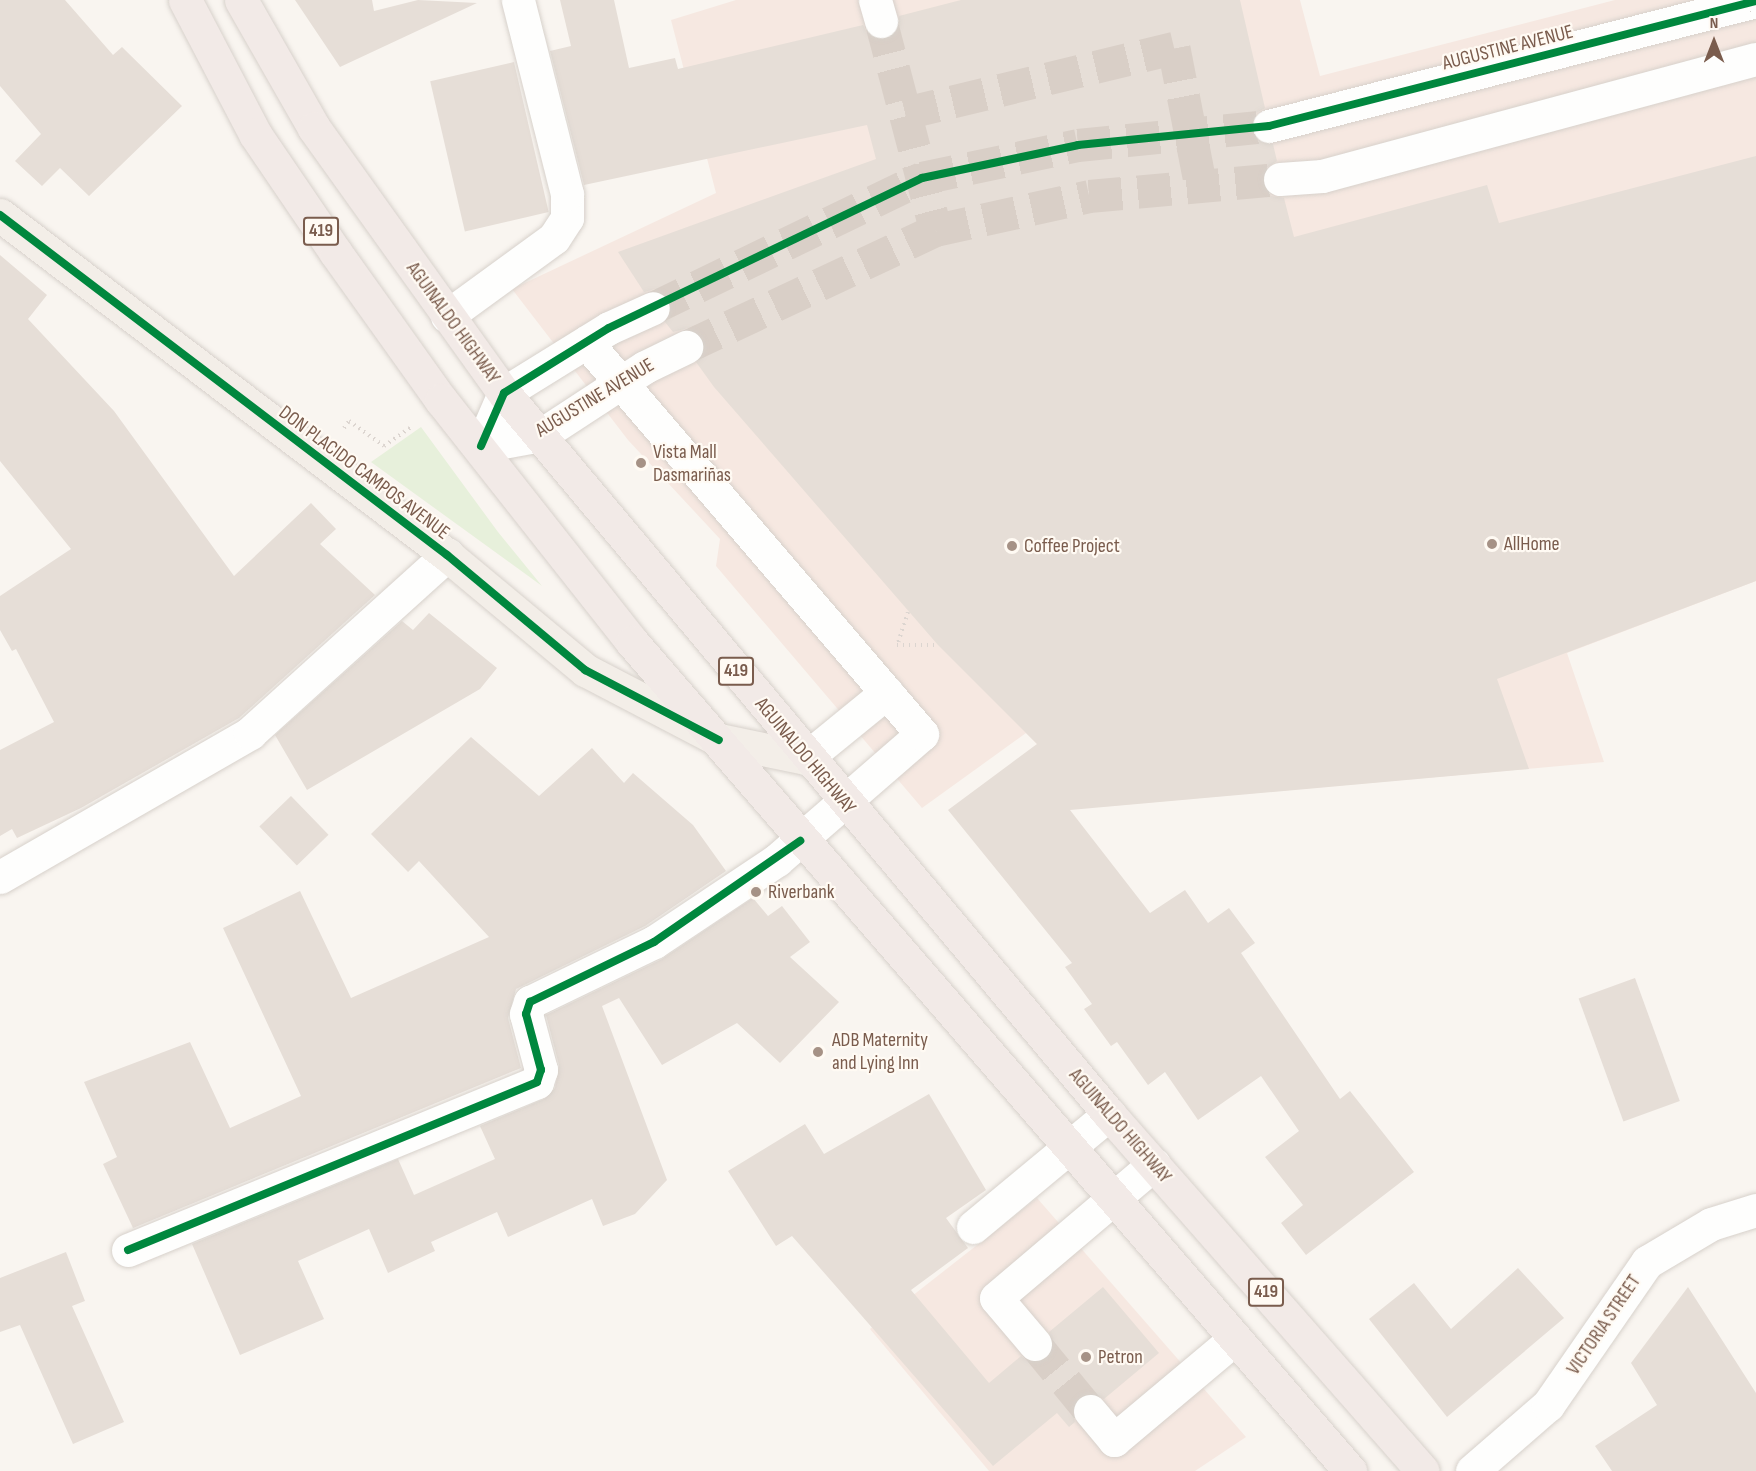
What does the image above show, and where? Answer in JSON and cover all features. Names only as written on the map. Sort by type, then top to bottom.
[{"type":"highway","name":"419","points":[[185,0],[255,134],[441,400],[481,446],[632,642],[719,740],[800,841],[1068,1151],[1350,1471]]},
{"type":"highway","name":"AGUINALDO HIGHWAY","points":[[240,0],[314,128],[504,393],[843,802],[1109,1114],[1423,1471]]},
{"type":"main road","name":"DON PLACIDO CAMPOS AVENUE","points":[[0,215],[447,555],[585,670],[719,740],[806,758]]},
{"type":"street","points":[[447,316],[554,238],[567,218],[567,194],[518,0]]},
{"type":"street","name":"AUGUSTINE AVENUE","points":[[1269,126],[1756,1]]},
{"type":"street","points":[[1280,179],[1322,176],[1756,59]]},
{"type":"street","points":[[481,446],[504,393],[586,342],[653,308]]},
{"type":"street","points":[[128,1250],[537,1082],[542,1070],[526,1014],[530,1002],[654,942],[800,841],[922,734],[586,342]]},
{"type":"street","name":"AUGUSTINE AVENUE","points":[[481,446],[541,435],[621,383],[686,347]]},
{"type":"street","points":[[0,877],[250,733],[447,555]]},
{"type":"street","points":[[806,758],[886,692]]},
{"type":"street","points":[[973,1227],[1068,1151],[1109,1114]]},
{"type":"street","points":[[1035,1344],[996,1298],[1114,1203],[1154,1164]]},
{"type":"street","name":"VICTORIA STREET","points":[[1472,1471],[1548,1405],[1647,1262],[1711,1224],[1756,1210]]},
{"type":"street","points":[[1090,1410],[1114,1440],[1233,1340]]},
{"type":"path","points":[[321,461],[349,421],[384,446],[441,400]]},
{"type":"path","points":[[908,612],[897,645],[938,645]]},
{"type":"shaded area","name":"Vista Mall Dasmariñas","points":[[736,0],[1300,0],[1320,76],[1615,0],[1756,0],[1756,581],[1567,653],[1604,762],[1099,807],[1026,733],[922,808],[716,566],[720,539],[628,440],[512,289],[716,193],[671,20]]},
{"type":"shaded area","points":[[1037,1198],[1246,1437],[1195,1471],[989,1471],[870,1329]]},
{"type":"green space","points":[[421,427],[498,532],[542,586],[371,462]]},
{"type":"building","points":[[0,0],[65,0],[113,55],[122,47],[182,106],[89,196],[60,168],[42,186],[15,161],[41,134],[0,86]]},
{"type":"building","points":[[295,0],[372,0],[374,11],[418,0],[477,3],[340,67]]},
{"type":"building","name":"Vista Mall Dasmariñas","points":[[560,0],[614,0],[629,68],[675,58],[678,69],[863,25],[868,35],[886,39],[895,34],[899,16],[961,0],[1240,0],[1265,108],[1256,113],[1251,130],[1256,139],[1273,144],[1277,161],[1263,170],[1261,181],[1271,196],[1284,198],[1294,237],[1487,185],[1499,223],[1756,156],[1756,581],[1497,679],[1529,769],[1070,810],[1150,913],[1185,890],[1208,923],[1229,908],[1255,943],[1241,953],[1340,1099],[1350,1091],[1414,1172],[1306,1255],[1281,1223],[1303,1205],[1265,1157],[1299,1131],[1261,1076],[1198,1120],[1165,1072],[1148,1085],[1117,1042],[1111,1046],[1084,1009],[1092,1004],[1065,967],[1072,963],[948,810],[1037,744],[938,645],[714,387],[696,362],[705,349],[703,338],[688,328],[673,332],[665,322],[670,300],[655,289],[644,292],[618,252],[876,159],[867,125],[584,185],[550,51],[571,46]]},
{"type":"building","points":[[514,62],[549,212],[465,231],[430,81]]},
{"type":"building","points":[[0,255],[47,295],[28,319],[114,411],[234,576],[311,503],[336,529],[320,544],[375,595],[239,718],[81,808],[17,838],[12,829],[0,836],[0,750],[54,722],[16,649],[12,651],[0,630],[0,596],[71,549],[0,461]]},
{"type":"building","points":[[429,613],[497,668],[480,689],[307,790],[275,735],[402,621],[413,630]]},
{"type":"building","points":[[471,737],[539,796],[592,748],[624,783],[633,773],[693,825],[726,871],[645,926],[516,989],[508,1018],[521,1068],[133,1228],[103,1164],[117,1157],[84,1082],[190,1042],[230,1128],[301,1096],[223,928],[300,891],[351,998],[489,937],[419,861],[408,872],[371,834]]},
{"type":"building","points":[[291,796],[329,835],[297,865],[259,827]]},
{"type":"building","points":[[753,898],[768,916],[782,906],[810,942],[790,957],[839,1002],[780,1063],[737,1023],[662,1065],[619,998],[602,1006],[667,1180],[635,1214],[603,1226],[592,1199],[508,1237],[497,1212],[431,1242],[435,1251],[388,1273],[369,1229],[298,1261],[324,1319],[240,1355],[192,1244],[398,1159],[414,1195],[495,1159],[480,1126],[544,1099],[555,1088],[559,1065],[546,1015],[662,959]]},
{"type":"building","points":[[1635,978],[1680,1101],[1623,1122],[1579,999]]},
{"type":"building","points":[[929,1094],[986,1190],[946,1218],[968,1248],[911,1290],[989,1383],[1021,1356],[1029,1362],[1047,1359],[1053,1350],[1049,1332],[1103,1287],[1159,1353],[1104,1399],[1087,1392],[1078,1397],[1072,1405],[1075,1422],[1069,1427],[1057,1413],[993,1466],[792,1236],[776,1246],[728,1171],[805,1124],[824,1154]]},
{"type":"building","points":[[66,1252],[85,1301],[72,1306],[124,1422],[73,1444],[20,1325],[0,1332],[0,1278]]},
{"type":"building","points":[[1518,1268],[1564,1318],[1447,1417],[1369,1319],[1414,1283],[1451,1329]]},
{"type":"building","points":[[1688,1287],[1756,1393],[1756,1471],[1612,1471],[1595,1446],[1657,1405],[1631,1363]]},
{"type":"tunnel","points":[[881,21],[936,230]]},
{"type":"tunnel","points":[[905,113],[1174,48],[1201,187]]},
{"type":"tunnel","points":[[653,308],[922,178],[1078,145],[1269,126]]},
{"type":"tunnel","points":[[686,347],[936,230],[1089,196],[1280,179]]},
{"type":"tunnel","points":[[1035,1344],[1090,1411]]},
{"type":"cycle path","points":[[481,446],[504,393],[609,328],[922,178],[1078,145],[1269,126],[1756,1]]},
{"type":"cycle path","points":[[0,215],[447,555],[585,670],[719,740]]},
{"type":"cycle path","points":[[128,1250],[537,1082],[541,1070],[526,1014],[530,1002],[654,942],[800,841]]},
{"type":"place","name":"Vista Mall Dasmariñas","points":[[641,463]]},
{"type":"place","name":"AllHome","points":[[1492,544]]},
{"type":"place","name":"Coffee Project","points":[[1012,546]]},
{"type":"place","name":"Riverbank","points":[[756,892]]},
{"type":"place","name":"ADB Maternity and Lying Inn","points":[[818,1052]]},
{"type":"place","name":"Petron","points":[[1086,1357]]}]
